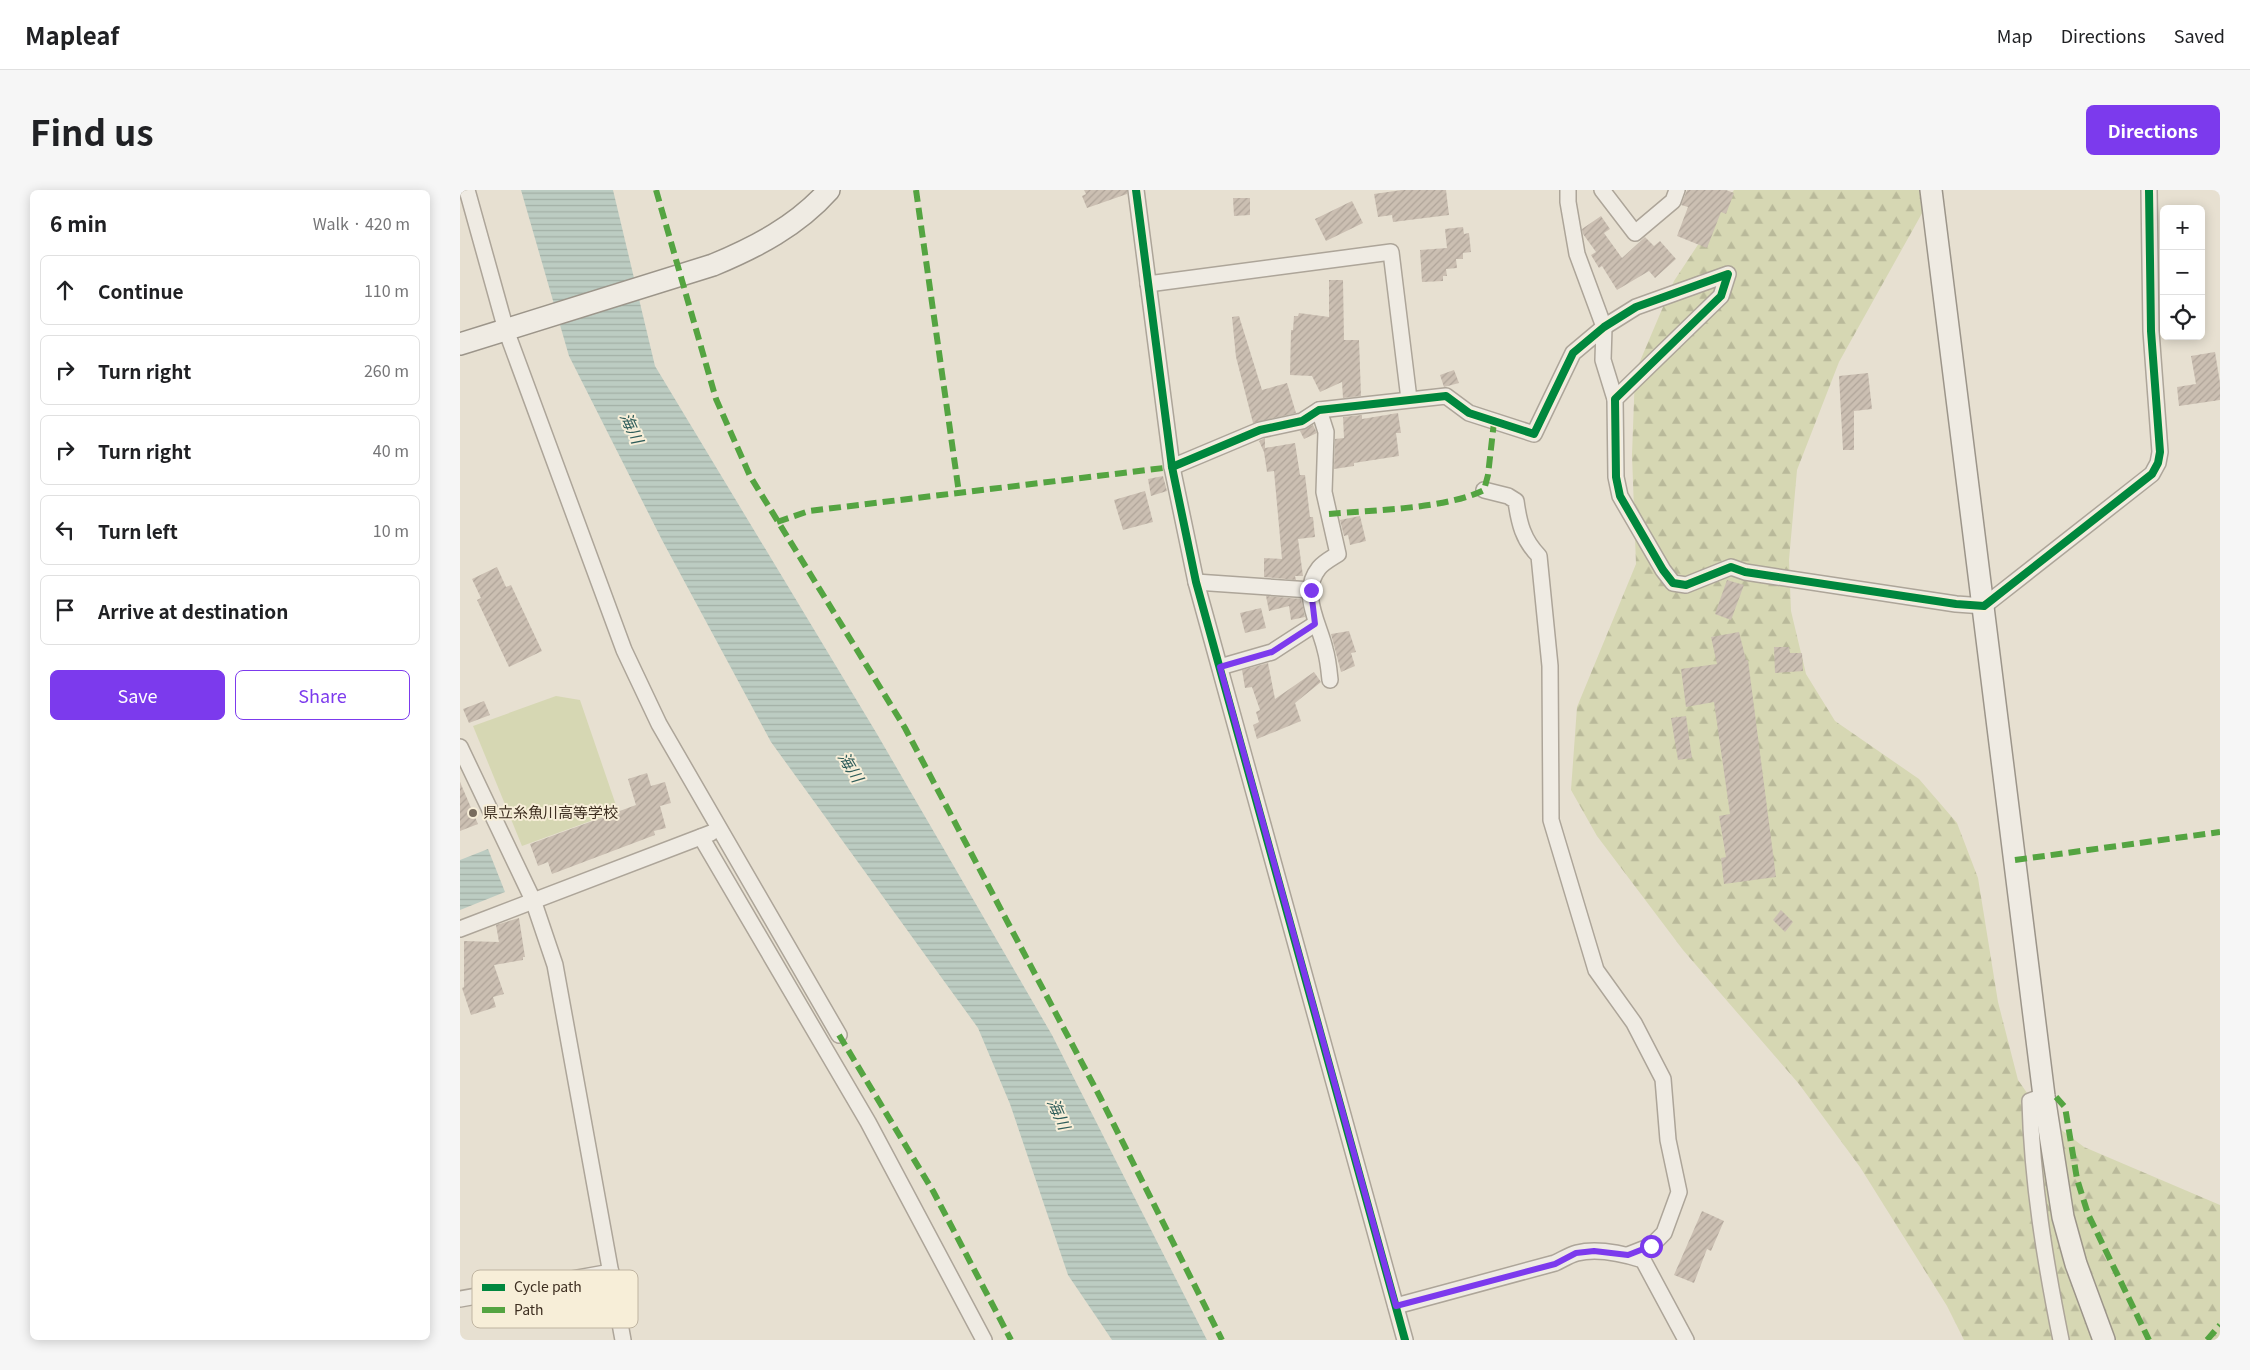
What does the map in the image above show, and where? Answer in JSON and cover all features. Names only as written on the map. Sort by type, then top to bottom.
[{"type":"street","points":[[466,190],[506,330],[624,650],[659,724],[839,1035]]},
{"type":"street","points":[[460,344],[713,265],[772,238],[802,216],[829,190]]},
{"type":"street","points":[[1136,190],[1172,467],[1196,582],[1405,1340]]},
{"type":"street","points":[[1568,190],[1568,202],[1577,254],[1604,327],[1603,360],[1615,399],[1616,476],[1620,496],[1663,570],[1673,583],[1686,585],[1731,567],[1745,572],[1956,604],[1984,606],[2152,474],[2158,463],[2160,452],[2151,332],[2149,190]]},
{"type":"street","points":[[1602,190],[1635,233],[1673,201],[1677,190]]},
{"type":"street","points":[[1931,190],[2044,1096],[2064,1217],[2076,1264],[2104,1340]]},
{"type":"street","points":[[1148,284],[1391,252],[1409,399]]},
{"type":"street","points":[[1172,467],[1260,430],[1302,421],[1319,410],[1409,399],[1446,396],[1469,413],[1534,434],[1573,353],[1604,327],[1636,307],[1728,274],[1721,296],[1615,399]]},
{"type":"street","points":[[1319,410],[1326,432],[1324,492],[1338,554],[1320,567],[1311,582],[1311,590],[1315,624],[1325,648],[1330,680]]},
{"type":"street","points":[[1484,490],[1508,496],[1516,501],[1520,526],[1529,546],[1539,556],[1550,666],[1551,820],[1596,970],[1634,1024],[1663,1079],[1668,1140],[1679,1192],[1664,1233],[1651,1246],[1628,1255]]},
{"type":"street","points":[[1196,582],[1311,590]]},
{"type":"street","points":[[1220,667],[1272,652],[1315,624]]},
{"type":"street","points":[[460,747],[533,900],[555,966],[611,1270]]},
{"type":"street","points":[[460,929],[719,830]]},
{"type":"street","points":[[701,837],[868,1122],[984,1340]]},
{"type":"street","points":[[2044,1096],[2030,1101],[2031,1143],[2040,1226],[2060,1340]]},
{"type":"street","points":[[1396,1306],[1555,1264],[1576,1253],[1594,1251],[1628,1255],[1643,1260],[1686,1340]]},
{"type":"green space","points":[[1734,190],[1935,190],[1839,362],[1797,470],[1789,560],[1791,611],[1806,674],[1835,721],[1919,779],[1957,823],[1978,878],[1998,1002],[2018,1080],[2043,1116],[2084,1147],[2220,1205],[2220,1340],[1964,1340],[1947,1306],[1860,1167],[1799,1084],[1683,950],[1597,836],[1571,790],[1577,707],[1636,564],[1632,455],[1635,373],[1674,281]]},
{"type":"green space","points":[[556,696],[580,700],[618,811],[522,846],[473,726]]},
{"type":"water","name":"海川","points":[[521,190],[613,190],[655,366],[877,734],[1052,1035],[1207,1340],[1112,1340],[1068,1275],[1010,1104],[978,1028],[771,742],[662,540],[569,356]]},
{"type":"water","points":[[488,849],[505,892],[460,910],[460,860]]},
{"type":"building","points":[[1084,190],[1127,190],[1127,194],[1087,208],[1082,196],[1086,194]]},
{"type":"building","points":[[1402,190],[1446,190],[1449,215],[1393,222],[1392,215],[1378,217],[1374,194]]},
{"type":"building","points":[[1687,190],[1726,190],[1734,193],[1726,214],[1721,212],[1707,248],[1677,236],[1688,207],[1681,205]]},
{"type":"building","points":[[1233,198],[1250,198],[1250,215],[1234,216]]},
{"type":"building","points":[[1352,201],[1363,223],[1326,241],[1315,219]]},
{"type":"building","points":[[1601,216],[1610,229],[1604,233],[1622,258],[1645,237],[1654,246],[1660,241],[1676,259],[1655,278],[1649,271],[1617,290],[1602,266],[1599,268],[1591,255],[1596,252],[1583,234],[1582,229]]},
{"type":"building","points":[[1463,227],[1464,234],[1469,233],[1471,252],[1463,253],[1463,259],[1456,259],[1457,268],[1446,269],[1447,276],[1443,276],[1443,281],[1422,282],[1420,250],[1447,248],[1445,229]]},
{"type":"building","points":[[1329,280],[1343,280],[1344,340],[1359,340],[1361,396],[1343,398],[1342,382],[1320,392],[1312,376],[1290,375],[1291,330],[1293,330],[1294,316],[1298,316],[1299,313],[1329,317]]},
{"type":"building","points":[[1239,316],[1262,390],[1287,383],[1296,413],[1253,423],[1236,357],[1232,317]]},
{"type":"building","points":[[2215,352],[2220,383],[2220,400],[2179,406],[2177,387],[2196,384],[2191,356]]},
{"type":"building","points":[[1454,370],[1459,383],[1444,387],[1440,375]]},
{"type":"building","points":[[1868,373],[1872,409],[1854,411],[1854,450],[1843,450],[1839,376]]},
{"type":"building","points":[[1398,413],[1401,433],[1396,433],[1399,456],[1354,463],[1354,466],[1334,469],[1335,439],[1344,438],[1343,417],[1362,415],[1362,419]]},
{"type":"building","points":[[1313,425],[1317,433],[1304,439],[1300,431]]},
{"type":"building","points":[[1265,438],[1265,448],[1295,443],[1300,475],[1305,475],[1310,517],[1313,517],[1315,537],[1298,539],[1303,576],[1295,576],[1296,580],[1264,577],[1264,558],[1282,559],[1274,471],[1267,472],[1264,452],[1259,441]]},
{"type":"building","points":[[1163,476],[1167,491],[1151,496],[1148,479]]},
{"type":"building","points":[[1145,491],[1153,522],[1123,530],[1114,500]]},
{"type":"building","points":[[1360,516],[1366,541],[1350,545],[1348,535],[1344,536],[1340,520]]},
{"type":"building","points":[[497,567],[506,587],[511,585],[542,651],[509,667],[477,600],[481,598],[472,579]]},
{"type":"building","points":[[1727,580],[1744,585],[1731,620],[1715,614]]},
{"type":"building","points":[[1266,596],[1301,599],[1305,617],[1291,620],[1289,606],[1269,611]]},
{"type":"building","points":[[1261,608],[1266,628],[1245,633],[1240,613]]},
{"type":"building","points":[[1349,631],[1356,652],[1351,653],[1355,666],[1341,672],[1331,634]]},
{"type":"building","points":[[1739,632],[1746,660],[1748,660],[1776,877],[1724,884],[1721,858],[1726,857],[1719,816],[1730,814],[1714,702],[1686,707],[1681,669],[1717,664],[1711,637]]},
{"type":"building","points":[[1774,647],[1789,647],[1790,653],[1802,653],[1803,671],[1775,673]]},
{"type":"building","points":[[1268,663],[1275,699],[1314,672],[1321,682],[1295,703],[1301,721],[1257,739],[1253,725],[1259,722],[1256,712],[1260,710],[1252,687],[1245,688],[1242,670]]},
{"type":"building","points":[[484,701],[490,715],[469,723],[463,709]]},
{"type":"building","points":[[1686,716],[1692,758],[1678,760],[1671,718]]},
{"type":"building","points":[[647,773],[651,786],[665,782],[671,803],[660,806],[666,828],[654,831],[655,835],[552,874],[548,862],[538,866],[530,844],[636,805],[628,779]]},
{"type":"building","points":[[460,782],[478,824],[460,831]]},
{"type":"building","points":[[1781,910],[1793,922],[1785,932],[1773,920]]},
{"type":"building","points":[[519,918],[525,957],[523,957],[523,960],[494,965],[504,994],[493,997],[496,1007],[471,1015],[462,988],[464,987],[464,941],[499,942],[496,925]]},
{"type":"building","points":[[1702,1211],[1724,1221],[1711,1251],[1707,1249],[1694,1283],[1674,1275]]},
{"type":"marked path","points":[[656,190],[716,399],[750,476],[905,728],[1100,1097],[1222,1340]]},
{"type":"marked path","points":[[916,190],[959,493]]},
{"type":"marked path","points":[[1329,514],[1430,505],[1484,490],[1488,475],[1494,422]]},
{"type":"marked path","points":[[777,522],[809,511],[1172,467]]},
{"type":"marked path","points":[[2015,860],[2220,832]]},
{"type":"marked path","points":[[839,1035],[933,1191],[1011,1340]]},
{"type":"marked path","points":[[2056,1097],[2065,1107],[2077,1179],[2088,1214],[2149,1340]]},
{"type":"marked path","points":[[2207,1340],[2220,1325]]},
{"type":"cycle path","points":[[1136,190],[1172,467],[1196,582],[1405,1340]]},
{"type":"cycle path","points":[[1172,467],[1260,430],[1302,421],[1319,410],[1446,396],[1469,413],[1534,434],[1573,353],[1604,327],[1636,307],[1728,274],[1721,296],[1615,399],[1616,477],[1620,496],[1663,570],[1673,583],[1686,585],[1731,567],[1745,572],[1956,604],[1984,606],[2152,474],[2158,463],[2160,452],[2151,331],[2149,190]]},
{"type":"place","name":"県立糸魚川高等学校","points":[[473,813]]},
{"type":"route","points":[[1311,590],[1310,597],[1315,624],[1272,652],[1220,667],[1396,1306],[1555,1264],[1576,1253],[1594,1251],[1628,1255],[1651,1246]]}]
